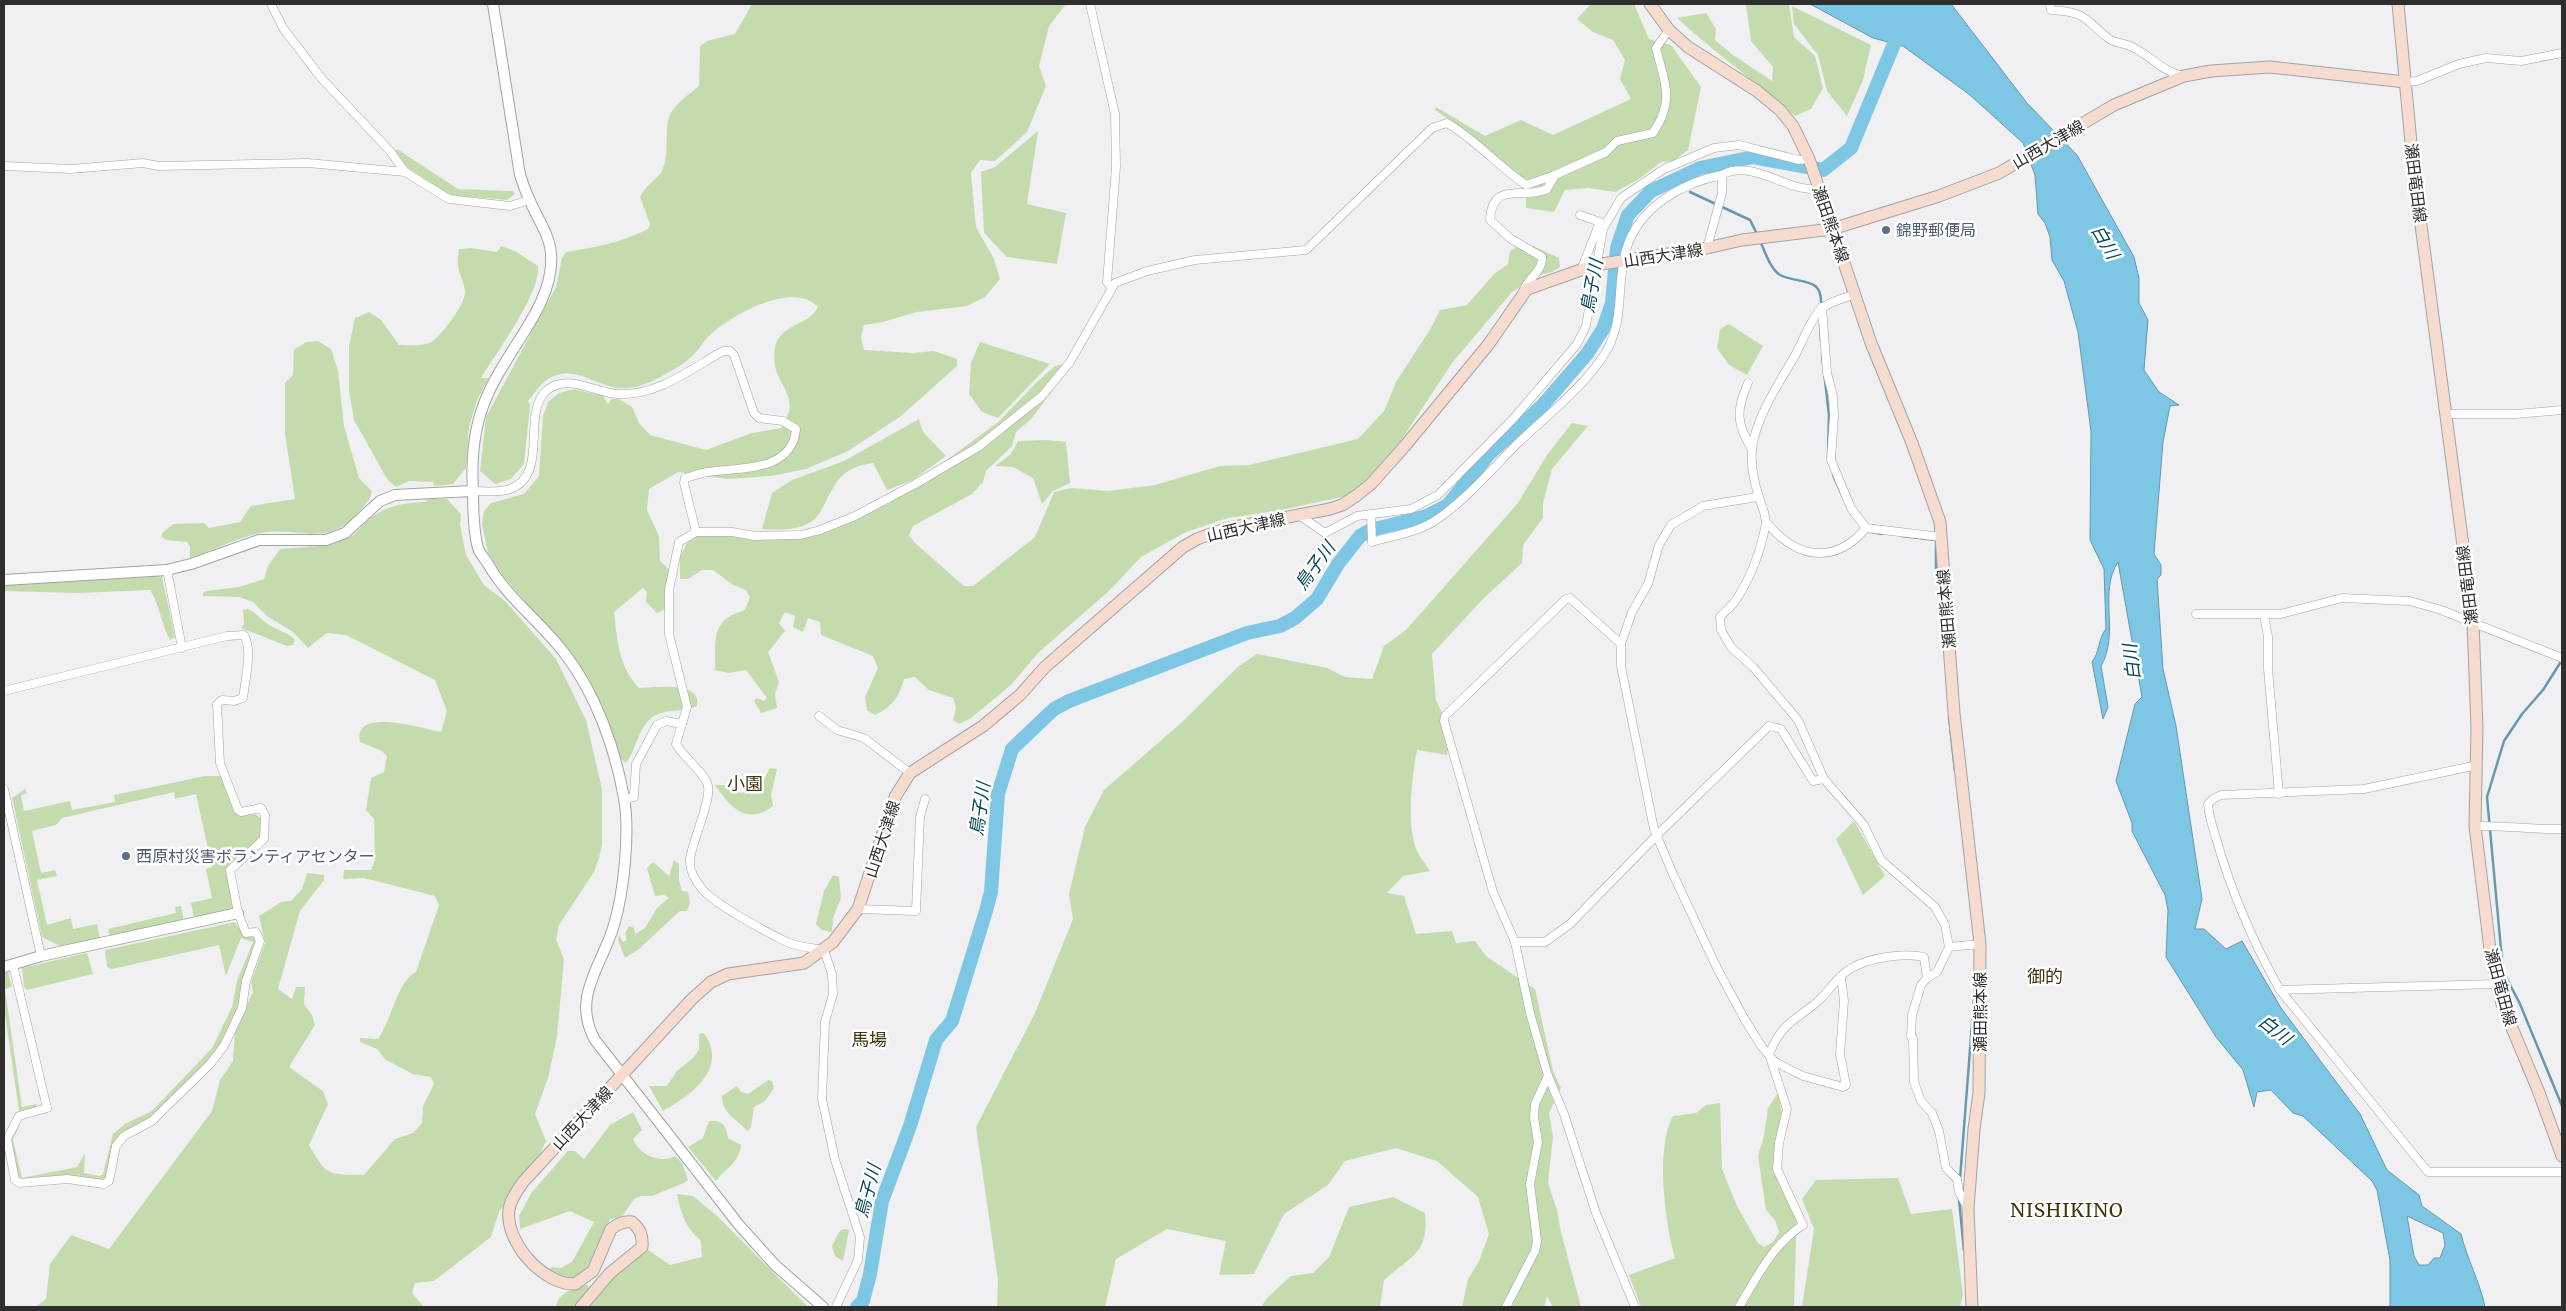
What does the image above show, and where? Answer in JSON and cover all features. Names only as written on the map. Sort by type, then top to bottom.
[{"type":"main road","name":"瀬田熊本線","points":[[1650,4],[1669,30],[1688,47],[1757,91],[1780,110],[1793,126],[1809,159],[1818,190],[1872,343],[1937,508],[1941,537],[1954,713],[1980,944],[1979,1093],[1974,1129],[1968,1209],[1972,1307]]},
{"type":"main road","name":"瀬田竜田線","points":[[2398,4],[2405,82],[2445,414],[2473,622],[2476,826],[2490,949],[2497,984],[2511,1029],[2538,1090],[2562,1156]]},
{"type":"main road","name":"山西大津線","points":[[582,1307],[610,1273],[642,1247],[643,1236],[637,1226],[632,1222],[625,1221],[612,1229],[592,1271],[583,1280],[567,1284],[546,1277],[520,1249],[512,1235],[509,1211],[512,1200],[523,1182],[692,998],[711,982],[728,974],[804,963],[824,950],[858,909],[892,804],[901,784],[910,773],[988,721],[1020,694],[1045,667],[1183,547],[1197,539],[1224,530],[1262,520],[1299,515],[1342,505],[1371,484],[1458,383],[1527,289],[1597,265],[1707,248],[1742,240],[1832,229],[1939,196],[1999,173],[2114,105],[2184,76],[2211,71],[2270,67],[2405,82]]},
{"type":"street","points":[[272,4],[283,28],[322,79],[390,151],[405,172],[449,199],[510,206],[529,200]]},
{"type":"street","points":[[493,4],[520,175],[529,200],[547,235],[552,251],[552,274],[546,292],[501,366],[487,395],[478,423],[474,447],[472,491],[478,548],[501,586],[566,654],[600,710],[624,799],[625,858],[620,898],[614,927],[593,973],[584,1010],[586,1025],[595,1040],[739,1224],[776,1265],[822,1307]]},
{"type":"street","points":[[1090,4],[1115,114],[1116,167],[1107,282],[1111,288]]},
{"type":"street","points":[[2050,4],[2051,10],[2073,11],[2084,16],[2110,40],[2132,47],[2146,57],[2184,76]]},
{"type":"street","points":[[836,1307],[858,1260],[860,1237],[835,1160],[822,1099],[824,1022],[833,994],[832,974],[824,950],[788,942],[703,890],[693,875],[690,862],[692,848],[709,788],[707,781],[681,754],[676,744],[687,707],[669,634],[669,590],[679,542],[696,532],[732,532],[754,536],[800,535],[820,530],[855,516],[978,447],[1042,396],[1070,362],[1111,288],[1123,279],[1195,260],[1306,250],[1432,128],[1447,123],[1462,132],[1508,173],[1526,185],[1555,175],[1606,152],[1617,141],[1653,133],[1664,116],[1668,97],[1656,48],[1669,30]]},
{"type":"street","points":[[2405,82],[2417,81],[2459,64],[2486,58],[2521,61],[2562,53]]},
{"type":"street","points":[[1299,515],[1325,533],[1358,516],[1411,509],[1438,495],[1514,419],[1577,344],[1586,326],[1603,229],[1611,212],[1621,198],[1664,169],[1714,148],[1739,145],[1799,160],[1809,159]]},
{"type":"street","points":[[4,166],[70,169],[143,163],[158,166],[308,163],[405,172]]},
{"type":"street","points":[[1371,515],[1372,542],[1417,528],[1441,517],[1590,375],[1607,351],[1618,323],[1623,261],[1626,250],[1639,222],[1659,201],[1705,179],[1722,175],[1729,171],[1744,171],[1764,175],[1800,188],[1818,190]]},
{"type":"street","points":[[1522,296],[1526,283],[1542,265],[1542,257],[1498,229],[1490,220],[1490,210],[1494,202],[1508,192],[1532,194],[1547,189],[1555,175]]},
{"type":"street","points":[[1707,248],[1722,193],[1722,175]]},
{"type":"street","points":[[1580,215],[1600,222],[1581,270]]},
{"type":"street","points":[[1855,294],[1822,307],[1773,393],[1752,449],[1757,497],[1766,523],[1762,546],[1735,602],[1720,617],[1721,630],[1730,647],[1754,668],[1798,720],[1824,779],[1864,825],[1881,860],[1935,907],[1945,925],[1949,947],[1937,972],[1927,978],[1921,986],[1912,1015],[1910,1037],[1913,1038],[1914,1082],[1921,1101],[1932,1113],[1939,1131],[1946,1168],[1957,1179],[1959,1192],[1968,1209]]},
{"type":"street","points":[[1822,307],[1827,373],[1834,416],[1832,460],[1851,508],[1866,528],[1941,537]]},
{"type":"street","points":[[4,580],[167,570],[191,564],[259,540],[326,540],[345,533],[380,501],[395,495],[512,489],[522,481],[533,461],[537,404],[547,391],[570,384],[617,394],[638,394],[663,385],[723,351],[730,351],[734,355],[754,413],[759,418],[783,420],[796,430],[795,442],[779,458],[768,464],[754,468],[706,472],[685,478],[684,483],[696,532]]},
{"type":"street","points":[[1748,384],[1739,405],[1739,417],[1745,438],[1752,449]]},
{"type":"street","points":[[2445,414],[2516,414],[2562,410]]},
{"type":"street","points":[[1757,497],[1703,506],[1671,525],[1658,545],[1648,584],[1632,612],[1621,644],[1621,666],[1635,740],[1658,834],[1672,872],[1717,968],[1745,1020],[1775,1062],[1804,1076],[1843,1087],[1846,1085],[1840,1054],[1844,1001],[1841,977]]},
{"type":"street","points":[[1766,523],[1808,554],[1828,552],[1841,548],[1854,541],[1866,528]]},
{"type":"street","points":[[167,570],[182,648]]},
{"type":"street","points":[[1621,644],[1581,606],[1570,598],[1566,599],[1445,716],[1444,721],[1493,892],[1515,942],[1530,1013],[1548,1076],[1564,1114],[1596,1213],[1635,1307]]},
{"type":"street","points":[[2196,614],[2264,615],[2298,611],[2342,598],[2410,601],[2561,655]]},
{"type":"street","points":[[2264,615],[2268,637],[2268,668],[2279,794]]},
{"type":"street","points":[[4,690],[227,636],[244,634],[247,640],[243,698],[234,702],[222,700],[217,704],[220,762],[238,810],[241,812],[260,808],[265,815],[264,839],[230,870],[238,913],[246,933],[256,932],[260,941],[246,981],[242,1008],[224,1046],[210,1064],[152,1121],[124,1136],[116,1146],[109,1181],[104,1184],[67,1179],[20,1183],[15,1180],[7,1139],[19,1116],[47,1108],[9,966],[41,956],[238,913]]},
{"type":"street","points":[[819,716],[837,730],[864,738],[910,773]]},
{"type":"street","points":[[624,799],[634,797],[636,764],[657,725],[666,720],[682,724]]},
{"type":"street","points":[[1515,942],[1545,942],[1560,932],[1769,726],[1781,729],[1814,781],[1824,779]]},
{"type":"street","points":[[2476,762],[2473,766],[2364,789],[2221,795],[2208,804],[2209,818],[2222,863],[2260,952],[2280,990],[2428,1172],[2562,1172]]},
{"type":"street","points":[[4,789],[41,956]]},
{"type":"street","points":[[858,909],[916,911],[920,816],[925,799]]},
{"type":"street","points":[[2476,826],[2514,825],[2530,829],[2562,829]]},
{"type":"street","points":[[1949,947],[1980,944]]},
{"type":"street","points":[[1739,1307],[1775,1249],[1791,1233],[1803,1225],[1777,1169],[1778,1143],[1787,1109],[1769,1054],[1777,1035],[1791,1020],[1818,1002],[1850,969],[1888,957],[1910,954],[1924,957],[1927,978]]},
{"type":"street","points":[[2280,990],[2497,984]]},
{"type":"street","points":[[1506,1307],[1535,1251],[1537,1241],[1530,1184],[1538,1142],[1534,1111],[1535,1104],[1548,1076]]},
{"type":"green space","points":[[752,4],[1066,4],[1049,26],[1039,66],[1046,86],[1027,132],[995,161],[980,160],[971,173],[976,227],[994,259],[1000,279],[985,297],[967,306],[917,312],[883,322],[864,325],[861,337],[864,350],[914,353],[934,351],[957,359],[957,366],[901,416],[848,451],[806,469],[771,476],[727,479],[678,472],[649,489],[647,510],[659,536],[660,561],[674,574],[669,608],[657,613],[646,602],[647,592],[643,588],[614,612],[620,653],[627,671],[639,688],[676,687],[685,689],[692,692],[697,698],[697,706],[663,712],[652,718],[642,729],[626,763],[620,758],[603,707],[569,652],[503,576],[488,553],[482,525],[484,511],[491,503],[524,494],[539,476],[543,416],[548,402],[559,393],[574,389],[603,396],[608,404],[612,399],[619,399],[632,407],[639,423],[650,435],[706,450],[752,433],[781,428],[788,415],[790,405],[788,396],[776,371],[774,361],[775,348],[782,334],[808,318],[818,307],[807,300],[793,297],[777,299],[745,311],[717,329],[681,365],[654,380],[638,386],[627,388],[612,387],[585,377],[567,374],[548,379],[528,401],[530,405],[524,464],[511,479],[495,484],[480,471],[486,417],[556,287],[562,258],[566,252],[608,244],[648,229],[650,224],[640,197],[662,171],[666,158],[668,124],[671,112],[699,86],[700,46],[707,41],[735,34]]},
{"type":"green space","points":[[1591,4],[1634,4],[1649,39],[1671,45],[1701,87],[1688,150],[1673,161],[1661,162],[1639,179],[1615,192],[1589,188],[1565,190],[1554,212],[1526,208],[1526,180],[1471,135],[1435,110],[1436,107],[1485,136],[1521,120],[1553,135],[1631,99],[1620,79],[1625,60],[1613,40],[1593,32],[1577,19]]},
{"type":"green space","points":[[1746,4],[1789,4],[1794,37],[1815,56],[1823,88],[1811,109],[1795,116],[1677,18],[1706,13],[1716,29],[1715,40],[1733,55],[1772,81],[1773,67],[1751,41]]},
{"type":"green space","points":[[1792,6],[1871,45],[1863,80],[1847,116],[1827,91],[1818,55],[1794,24]]},
{"type":"green space","points":[[1038,131],[1027,204],[1066,213],[1057,264],[1007,257],[984,233],[981,172],[995,167]]},
{"type":"green space","points":[[397,149],[458,189],[513,191],[515,194],[507,200],[449,195],[408,168],[395,152]]},
{"type":"green space","points":[[501,246],[515,251],[538,266],[537,278],[525,307],[481,378],[489,378],[477,400],[469,427],[466,468],[453,484],[434,486],[433,482],[409,481],[396,487],[387,479],[354,420],[349,390],[349,346],[355,318],[369,312],[381,320],[399,345],[429,343],[448,325],[465,295],[458,267],[459,249],[471,248],[497,252]]},
{"type":"green space","points":[[1533,246],[1559,258],[1560,267],[1552,272],[1540,275],[1512,292],[1452,363],[1390,457],[1366,484],[1347,496],[1276,511],[1228,518],[1186,532],[1141,557],[1109,591],[1038,653],[1011,685],[971,718],[959,724],[953,720],[956,708],[953,698],[929,690],[915,677],[904,679],[894,701],[886,709],[875,715],[867,710],[865,697],[878,668],[873,656],[821,635],[820,622],[808,618],[803,632],[793,627],[795,616],[785,612],[779,623],[785,631],[768,652],[779,682],[775,694],[777,708],[761,713],[754,701],[757,698],[764,701],[767,698],[746,670],[729,673],[715,670],[716,640],[720,625],[734,614],[745,610],[750,597],[746,590],[733,585],[713,570],[702,570],[688,579],[680,579],[680,557],[687,543],[698,536],[731,536],[752,540],[767,538],[806,531],[888,504],[998,422],[1039,380],[1055,366],[1062,364],[1066,373],[1031,419],[1016,432],[1012,446],[986,471],[983,482],[972,494],[913,526],[909,535],[915,543],[964,586],[973,586],[1035,537],[1054,492],[1071,488],[1108,491],[1155,485],[1220,466],[1249,465],[1358,439],[1384,411],[1396,382],[1431,328],[1440,310],[1467,305],[1494,274],[1508,264],[1510,251],[1517,247]]},
{"type":"green space","points":[[1729,324],[1763,346],[1747,375],[1729,365],[1717,348],[1720,329]]},
{"type":"green space","points":[[318,341],[331,349],[338,371],[344,426],[359,478],[372,491],[368,501],[346,524],[333,530],[309,534],[270,532],[256,534],[190,558],[190,546],[187,542],[166,540],[162,537],[162,533],[173,524],[204,523],[209,528],[240,522],[251,506],[295,499],[285,434],[285,383],[293,375],[294,350],[306,342]]},
{"type":"green space","points":[[980,342],[1050,364],[998,418],[982,412],[969,394],[971,363]]},
{"type":"green space","points":[[919,419],[923,432],[946,456],[913,480],[887,490],[873,463],[862,465],[841,477],[815,519],[811,522],[781,530],[762,529],[772,493],[792,480],[844,461]]},
{"type":"green space","points":[[1572,423],[1588,426],[1552,469],[1543,503],[1543,518],[1523,545],[1522,563],[1483,599],[1432,654],[1436,700],[1451,732],[1447,755],[1417,750],[1415,761],[1411,801],[1412,829],[1417,851],[1430,871],[1403,876],[1387,893],[1404,896],[1416,934],[1452,931],[1456,943],[1475,941],[1486,956],[1535,989],[1553,1071],[1561,1088],[1549,1113],[1553,1137],[1548,1183],[1557,1210],[1581,1307],[1553,1307],[1547,1296],[1544,1307],[1462,1307],[1468,1279],[1479,1261],[1489,1234],[1478,1197],[1437,1161],[1396,1148],[1345,1161],[1328,1185],[1284,1214],[1254,1274],[1219,1275],[1226,1241],[1167,1229],[1116,1259],[1105,1307],[997,1307],[998,1280],[976,1127],[1035,1013],[1073,919],[1069,894],[1085,827],[1104,790],[1181,723],[1239,666],[1257,654],[1327,668],[1345,677],[1372,679],[1384,646],[1406,630],[1518,503],[1547,455]]},
{"type":"green space","points":[[1046,440],[1066,442],[1070,483],[1053,491],[1042,504],[1033,478],[1013,467],[995,466],[1011,454],[1018,441]]},
{"type":"green space","points":[[428,498],[447,499],[461,514],[460,525],[466,555],[484,585],[505,601],[556,659],[586,720],[602,789],[602,845],[599,858],[594,872],[559,925],[556,940],[564,959],[557,1037],[548,1078],[535,1114],[546,1141],[540,1154],[499,1212],[491,1237],[434,1281],[415,1283],[412,1293],[424,1307],[35,1307],[46,1299],[50,1264],[71,1235],[109,1249],[212,1111],[220,1080],[233,1061],[235,1030],[253,992],[251,982],[265,943],[259,916],[281,902],[291,901],[302,889],[307,873],[324,875],[324,880],[300,911],[278,989],[292,999],[296,987],[305,987],[304,1004],[312,1015],[315,1025],[289,1067],[323,1091],[328,1104],[309,1145],[320,1163],[330,1172],[364,1175],[395,1139],[413,1133],[422,1123],[423,1106],[434,1084],[431,1077],[413,1074],[386,1060],[377,1049],[360,1042],[360,1038],[378,1039],[383,1031],[404,983],[416,972],[439,905],[435,896],[364,878],[343,879],[344,870],[371,870],[375,860],[374,819],[366,810],[371,778],[384,772],[387,756],[382,751],[360,742],[360,731],[367,725],[378,722],[391,722],[441,732],[447,711],[435,680],[346,635],[327,633],[308,648],[293,632],[267,616],[253,602],[239,597],[203,596],[203,593],[239,587],[264,579],[268,566],[280,549],[315,546],[340,541],[354,535],[368,520],[381,511],[403,504],[426,502]]},
{"type":"green space","points":[[157,575],[162,577],[175,637],[170,640],[150,590],[78,593],[4,591],[4,584]]},
{"type":"green space","points":[[248,609],[274,628],[292,637],[295,640],[293,645],[287,646],[241,628],[244,624],[243,610]]},
{"type":"green space","points":[[770,768],[777,769],[771,795],[773,806],[764,812],[747,814],[740,811],[733,807],[715,785],[724,785],[740,793],[758,790]]},
{"type":"green space","points":[[205,776],[220,776],[238,814],[255,814],[261,819],[261,836],[226,869],[234,905],[231,911],[194,917],[191,903],[212,898],[206,869],[212,867],[196,794],[175,799],[174,792],[62,818],[56,825],[32,831],[41,873],[55,870],[57,876],[37,880],[47,925],[71,918],[73,929],[97,924],[100,938],[62,947],[42,937],[12,798],[25,789],[27,793],[21,796],[24,811],[70,801],[72,810],[115,802],[114,795]]},
{"type":"green space","points":[[1854,821],[1885,876],[1863,895],[1836,839]]},
{"type":"green space","points":[[674,860],[679,864],[679,881],[682,891],[688,892],[690,903],[687,911],[680,911],[639,949],[625,958],[618,940],[619,935],[623,942],[627,940],[625,933],[629,926],[634,928],[635,934],[645,928],[657,908],[669,898],[664,895],[655,896],[647,868],[653,862],[669,876]]},
{"type":"green space","points":[[833,875],[839,877],[841,898],[833,918],[832,932],[822,930],[816,924],[824,891]]},
{"type":"green space","points":[[181,906],[184,920],[110,937],[108,929],[176,913],[175,907]]},
{"type":"green space","points":[[235,922],[244,936],[256,937],[258,940],[239,1009],[215,1056],[153,1118],[120,1136],[108,1178],[102,1182],[22,1181],[17,1179],[9,1138],[18,1122],[19,1126],[13,1140],[22,1178],[77,1167],[85,1153],[84,1173],[100,1176],[103,1174],[113,1134],[125,1124],[152,1111],[212,1048],[232,1007],[237,981],[253,942],[241,938],[226,976],[219,945],[112,969],[107,967],[105,950]]},
{"type":"green space","points":[[87,953],[93,974],[27,990],[24,987],[22,968]]},
{"type":"green space","points":[[8,972],[12,987],[5,989],[22,1107],[37,1104],[36,1107],[19,1111],[4,1007],[4,973]]},
{"type":"green space","points":[[704,1033],[711,1046],[712,1058],[709,1069],[695,1089],[663,1111],[649,1086],[667,1086],[677,1071],[693,1058],[699,1050],[699,1034]]},
{"type":"green space","points":[[768,1080],[772,1081],[774,1088],[765,1101],[754,1107],[751,1127],[748,1131],[724,1107],[722,1096],[737,1086],[741,1092],[748,1094]]},
{"type":"green space","points":[[1778,1093],[1783,1118],[1776,1161],[1797,1207],[1794,1307],[1641,1307],[1629,1275],[1675,1258],[1665,1206],[1663,1166],[1664,1147],[1673,1116],[1696,1113],[1706,1105],[1720,1103],[1722,1169],[1737,1206],[1758,1243],[1764,1247],[1773,1242],[1779,1232],[1775,1220],[1766,1210],[1758,1156],[1764,1136],[1768,1108]]},
{"type":"green space","points":[[633,1112],[642,1130],[633,1139],[640,1150],[657,1158],[663,1159],[675,1156],[682,1163],[688,1180],[652,1196],[641,1196],[634,1199],[622,1217],[610,1219],[595,1250],[590,1269],[569,1282],[547,1272],[552,1267],[561,1268],[572,1262],[594,1222],[570,1211],[520,1229],[519,1216],[532,1192],[568,1151],[575,1151],[584,1159],[610,1125]]},
{"type":"green space","points":[[709,1121],[718,1121],[723,1124],[728,1138],[741,1145],[738,1157],[716,1181],[688,1147],[703,1138]]},
{"type":"green space","points":[[1898,1178],[1911,1214],[1952,1209],[1963,1294],[1960,1307],[1802,1307],[1814,1229],[1802,1199],[1816,1180]]},
{"type":"green space","points":[[677,1194],[693,1196],[716,1215],[808,1307],[584,1307],[621,1262],[645,1248],[670,1265],[702,1257],[701,1241],[691,1231],[685,1220]]},
{"type":"green space","points":[[1393,1197],[1425,1213],[1424,1237],[1416,1253],[1384,1280],[1380,1307],[1261,1307],[1268,1297],[1291,1276],[1313,1273],[1329,1257],[1349,1207]]},
{"type":"green space","points":[[844,1229],[849,1230],[843,1261],[835,1256],[832,1246],[839,1232]]},
{"type":"green space","points":[[588,1285],[589,1289],[578,1307],[556,1307],[557,1302],[563,1295],[570,1290]]},
{"type":"water","name":"白川","points":[[1810,4],[1951,4],[2027,103],[2077,155],[2134,257],[2139,278],[2139,303],[2148,320],[2144,370],[2159,392],[2179,405],[2170,406],[2163,442],[2154,554],[2161,565],[2161,575],[2157,579],[2163,669],[2176,726],[2202,899],[2195,929],[2204,929],[2226,949],[2242,941],[2281,1008],[2360,1114],[2387,1170],[2419,1195],[2422,1206],[2461,1234],[2485,1307],[2390,1307],[2390,1260],[2377,1190],[2372,1181],[2303,1116],[2293,1113],[2271,1090],[2257,1092],[2254,1107],[2243,1070],[2216,1037],[2166,957],[2168,910],[2165,895],[2132,831],[2132,823],[2116,781],[2135,704],[2142,697],[2118,562],[2112,574],[2110,586],[2109,640],[2101,666],[2108,707],[2103,719],[2092,662],[2106,629],[2104,569],[2090,540],[2091,431],[2078,332],[2064,281],[2052,260],[2050,237],[2045,223],[2038,214],[2035,175],[2023,143],[1970,95],[1903,46],[1873,38]],"holes":[[[2407,1216],[2443,1233],[2445,1245],[2440,1258],[2434,1258],[2428,1265],[2419,1265],[2414,1256]]]},
{"type":"waterway","name":"鳥子川","points":[[857,1307],[863,1301],[870,1274],[882,1201],[910,1126],[936,1040],[952,1021],[986,911],[991,892],[998,794],[1012,749],[1054,709],[1069,701],[1247,633],[1280,626],[1295,618],[1317,599],[1338,564],[1360,536],[1371,530],[1427,516],[1448,505],[1489,454],[1541,407],[1587,354],[1603,329],[1612,303],[1617,248],[1628,215],[1651,191],[1700,168],[1753,157],[1823,170],[1851,148],[1901,27]]},
{"type":"waterway","name":"鳥子川","points":[[1672,181],[1678,184]]},
{"type":"waterway","points":[[1690,192],[1750,220],[1758,236]]},
{"type":"waterway","points":[[1760,241],[1776,272],[1788,278],[1814,285],[1821,296],[1821,306]]},
{"type":"waterway","points":[[1820,324],[1821,341]]},
{"type":"waterway","points":[[1822,354],[1829,415],[1828,458]]},
{"type":"waterway","points":[[1833,475],[1842,495]]},
{"type":"waterway","points":[[1866,531],[1882,534]]},
{"type":"waterway","points":[[1902,536],[1936,540],[1936,577],[1940,592]]},
{"type":"waterway","points":[[2562,660],[2543,690],[2522,714],[2504,741],[2487,797],[2503,971],[2520,1004],[2562,1106]]},
{"type":"waterway","points":[[1949,717],[1955,771]]},
{"type":"waterway","points":[[1960,1179],[1974,998]]},
{"type":"waterway","points":[[1959,1199],[1964,1251]]},
{"type":"place","name":"錦野郵便局","points":[[1886,230]]},
{"type":"place","name":"西原村災害ボランティアセンター","points":[[126,856]]},
{"type":"district","name":"小園","points":[[745,784]]},
{"type":"district","name":"御的","points":[[2045,977]]},
{"type":"district","name":"馬場","points":[[869,1040]]},
{"type":"district","name":"NISHIKINO","points":[[2067,1210]]}]
